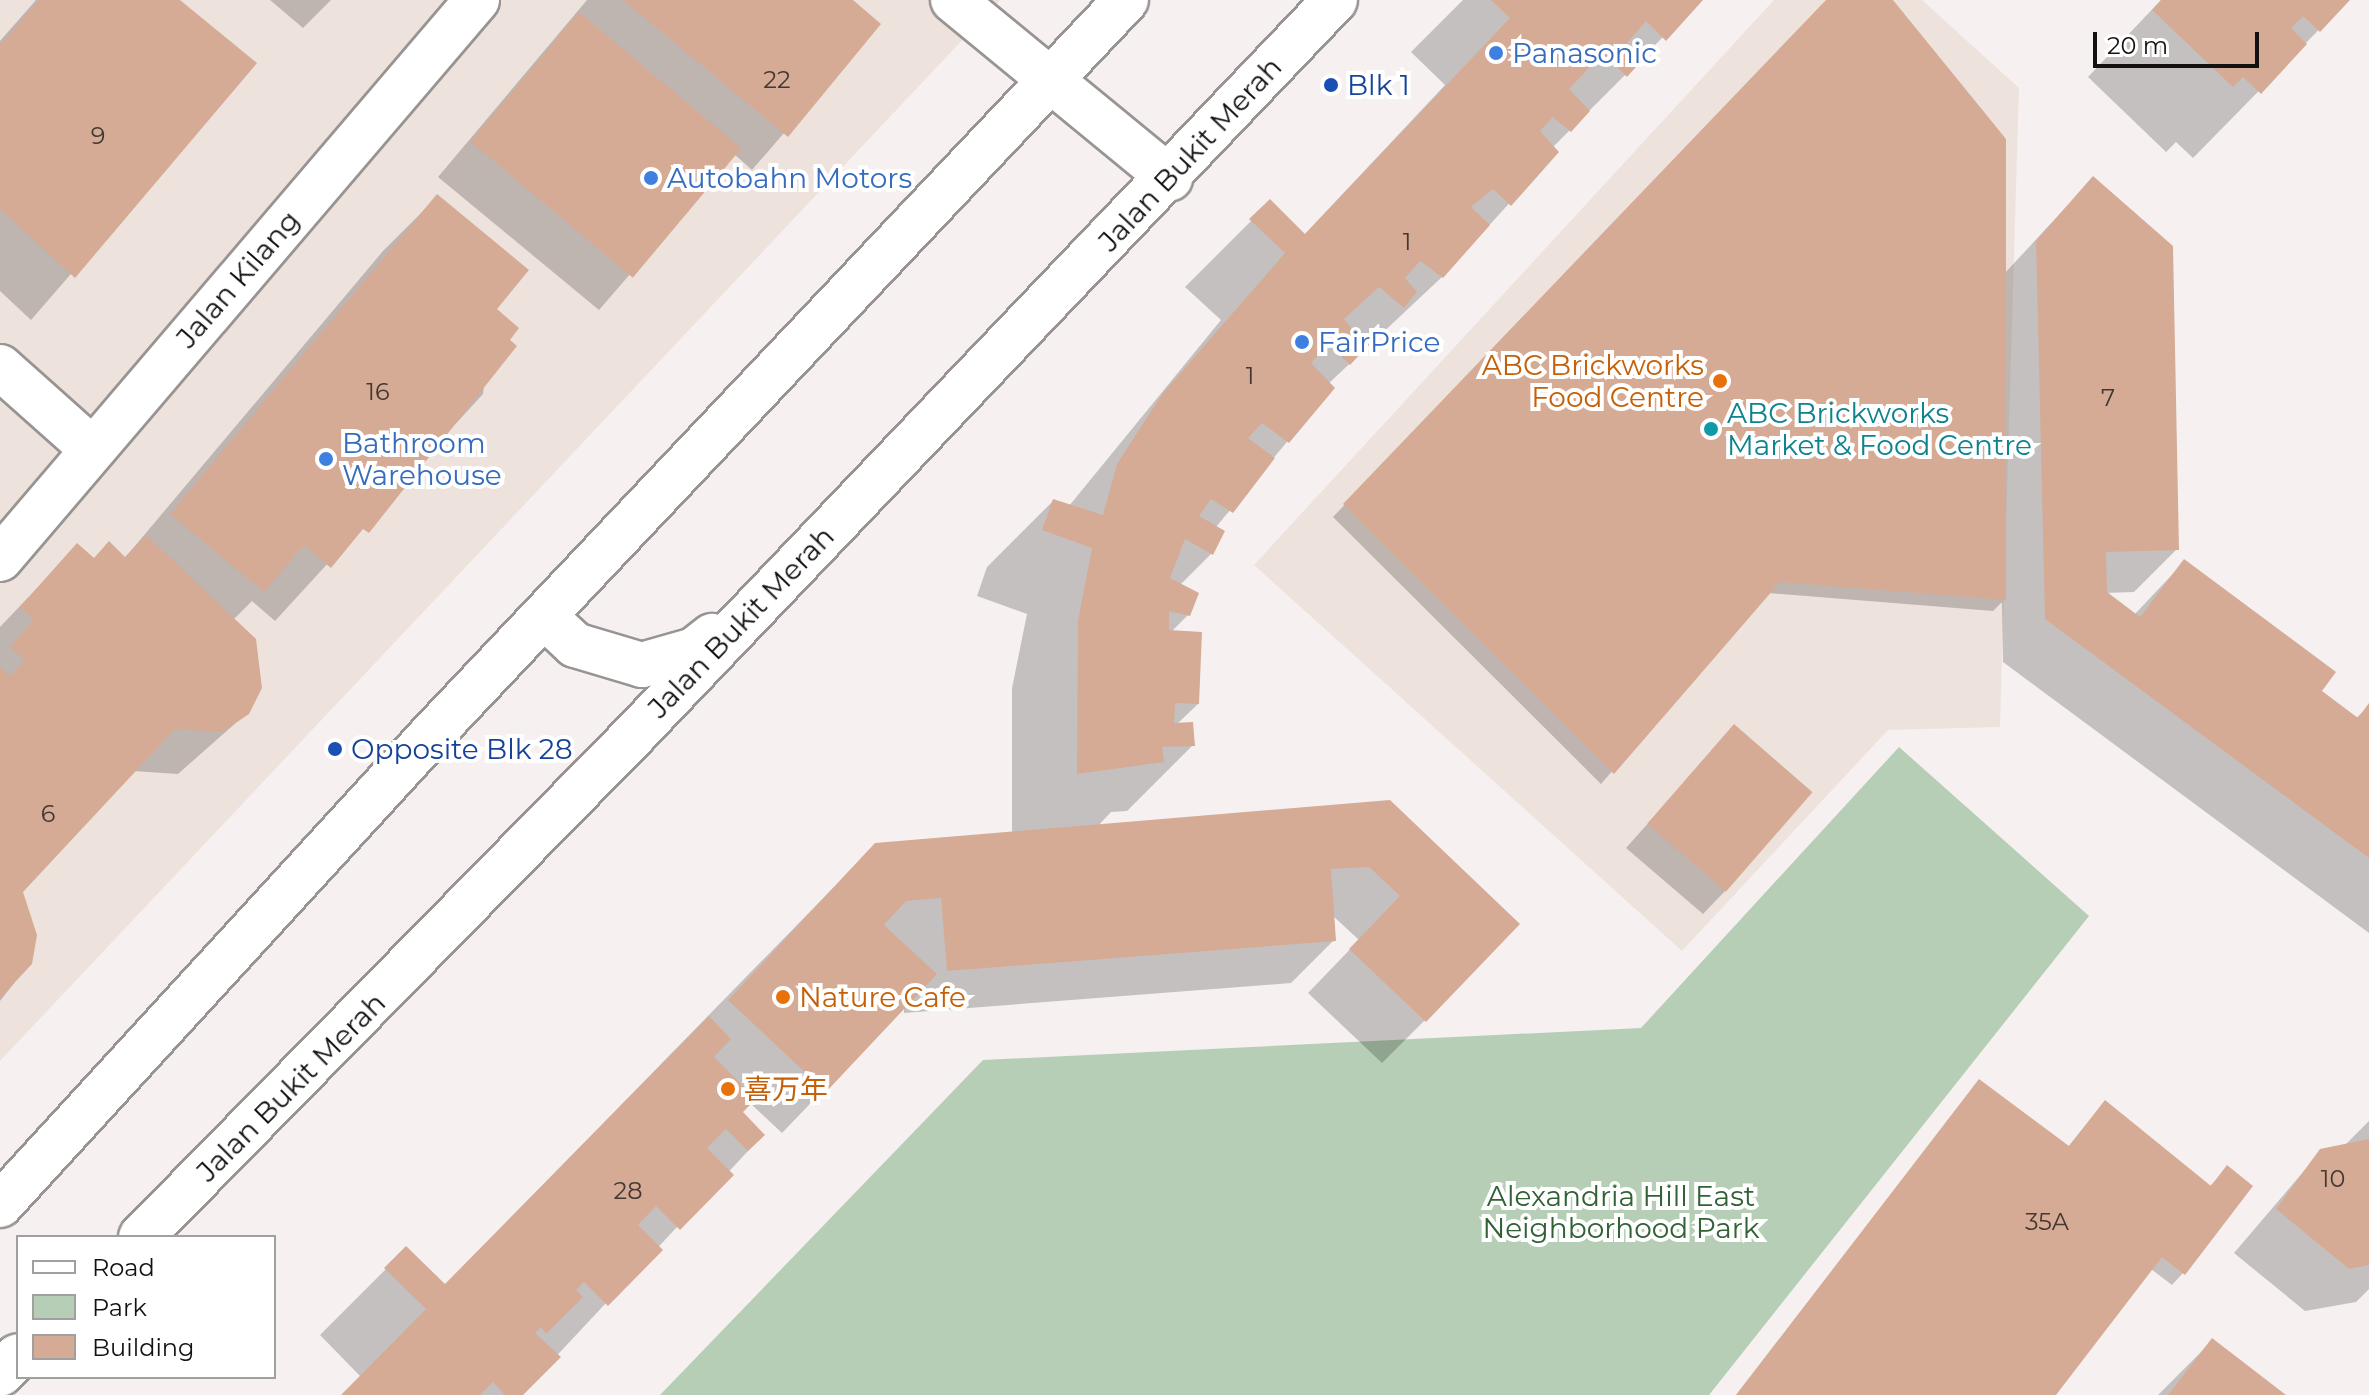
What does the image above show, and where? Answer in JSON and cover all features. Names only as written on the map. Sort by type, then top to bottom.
[{"type":"main road","name":"Jalan Kilang","points":[[0,559],[477,0]]},
{"type":"main road","points":[[953,0],[1053,78],[1170,178]]},
{"type":"main road","points":[[0,1205],[545,617],[1126,0]]},
{"type":"main road","name":"Jalan Bukit Merah","points":[[143,1235],[1170,178],[1335,0]]},
{"type":"main road","points":[[0,367],[92,449]]},
{"type":"main road","points":[[545,617],[575,645],[642,665],[694,650],[765,596]]},
{"type":"main road","points":[[0,1374],[16,1358]]},
{"type":"shaded area","points":[[0,0],[1000,0],[0,1061]]},
{"type":"shaded area","name":"ABC Brickworks Market & Food Centre","points":[[1774,0],[1922,0],[2019,88],[2000,727],[1888,730],[1682,951],[1254,565]]},
{"type":"green space","name":"Alexandria Hill East Neighborhood Park","points":[[1899,747],[2089,916],[1709,1395],[660,1395],[983,1060],[1641,1028]]},
{"type":"building","points":[[39,0],[180,0],[257,63],[75,278],[0,209],[0,45]]},
{"type":"building","points":[[623,0],[853,0],[881,24],[788,137]]},
{"type":"building","points":[[1491,0],[1703,0],[1666,41],[1646,21],[1627,43],[1644,58],[1627,77],[1603,53],[1569,89],[1590,111],[1571,132],[1553,117],[1540,131],[1559,152],[1511,206],[1493,189],[1471,207],[1490,225],[1443,278],[1420,261],[1405,278],[1417,292],[1404,308],[1379,287],[1344,319],[1367,347],[1350,365],[1328,344],[1311,363],[1335,388],[1289,443],[1262,423],[1248,438],[1275,458],[1233,513],[1211,499],[1199,516],[1225,531],[1213,555],[1185,539],[1170,578],[1199,593],[1190,616],[1169,611],[1169,630],[1202,632],[1199,704],[1175,703],[1174,723],[1193,722],[1195,746],[1162,747],[1164,762],[1077,774],[1078,621],[1092,548],[1042,530],[1053,499],[1103,515],[1117,464],[1163,393],[1285,253],[1249,219],[1270,199],[1305,234],[1510,18]]},
{"type":"building","name":"ABC Brickworks Market & Food Centre","points":[[1826,0],[1893,0],[2006,139],[2006,600],[1780,582],[1614,774],[1343,504]]},
{"type":"building","points":[[2161,0],[2350,0],[2320,32],[2303,16],[2291,28],[2307,44],[2261,94],[2243,77],[2233,87],[2152,10]]},
{"type":"building","points":[[579,12],[741,148],[633,278],[470,141]]},
{"type":"building","points":[[2093,176],[2173,246],[2179,550],[2106,552],[2107,592],[2140,617],[2184,559],[2336,672],[2322,691],[2358,718],[2369,703],[2369,858],[2045,619],[2036,241]]},
{"type":"building","points":[[437,194],[529,270],[497,309],[519,328],[510,340],[517,346],[369,533],[363,529],[331,568],[304,545],[264,592],[170,514]]},
{"type":"building","points":[[146,535],[256,639],[262,688],[249,714],[222,732],[175,729],[23,892],[37,935],[32,964],[0,998],[0,667],[10,676],[25,660],[10,647],[34,620],[20,607],[77,543],[94,558],[109,541],[125,557]]},
{"type":"building","points":[[1734,724],[1812,792],[1726,892],[1647,824]]},
{"type":"building","points":[[1390,800],[1520,924],[1426,1022],[1349,949],[1400,896],[1369,867],[1331,869],[1336,941],[947,971],[941,898],[906,901],[884,925],[937,974],[826,1092],[728,1000],[875,843]]},
{"type":"building","points":[[709,1016],[731,1039],[714,1057],[756,1099],[743,1112],[765,1135],[748,1151],[726,1129],[707,1148],[734,1175],[680,1230],[656,1206],[638,1225],[663,1250],[608,1306],[584,1282],[576,1290],[583,1297],[546,1334],[541,1327],[535,1333],[561,1357],[523,1395],[505,1395],[493,1382],[480,1395],[341,1395],[426,1309],[384,1268],[406,1246],[445,1284]]},
{"type":"building","points":[[1979,1079],[2069,1146],[2105,1100],[2211,1186],[2227,1165],[2253,1186],[2185,1275],[2162,1257],[2056,1395],[1736,1395]]},
{"type":"building","points":[[2369,1139],[2369,1265],[2349,1269],[2276,1209],[2320,1149]]},
{"type":"building","points":[[2212,1338],[2286,1395],[2168,1395]]},
{"type":"place","name":"Panasonic","points":[[1496,53]]},
{"type":"place","name":"Blk 1","points":[[1331,85]]},
{"type":"place","name":"Autobahn Motors","points":[[651,178]]},
{"type":"place","name":"FairPrice","points":[[1302,342]]},
{"type":"place","name":"ABC Brickworks Food Centre","points":[[1720,381]]},
{"type":"place","name":"ABC Brickworks Market & Food Centre","points":[[1711,429]]},
{"type":"place","name":"Bathroom Warehouse","points":[[326,459]]},
{"type":"place","name":"Opposite Blk 28","points":[[335,749]]},
{"type":"place","name":"Nature Cafe","points":[[783,997]]},
{"type":"place","name":"喜万年","points":[[728,1089]]}]
